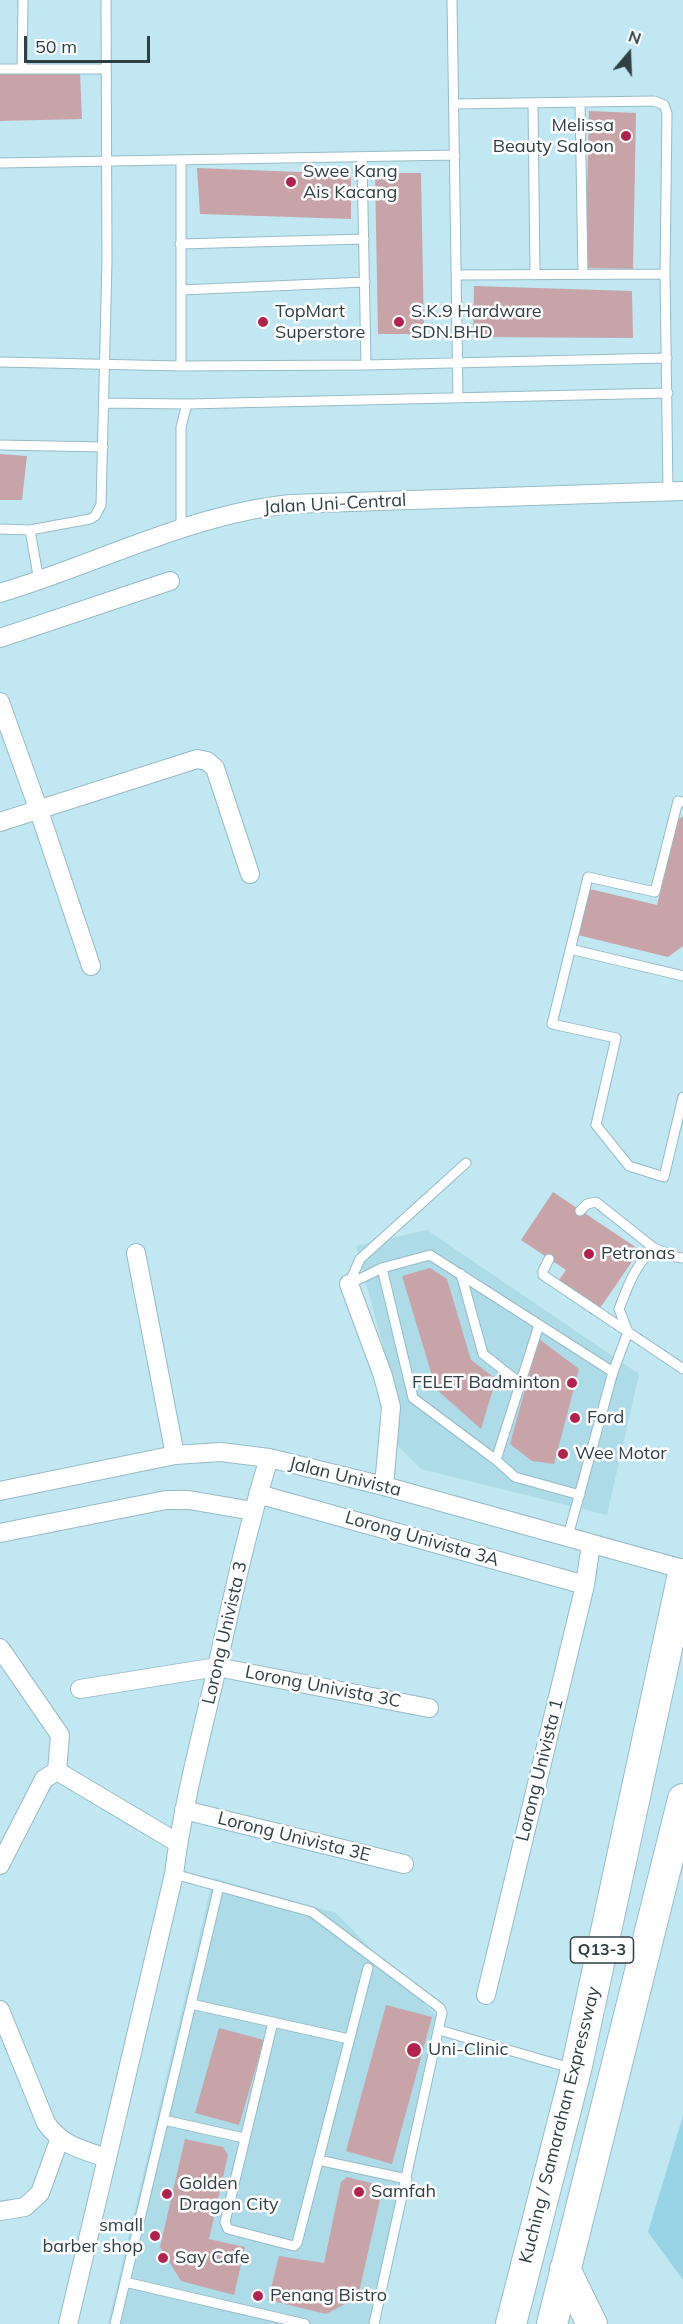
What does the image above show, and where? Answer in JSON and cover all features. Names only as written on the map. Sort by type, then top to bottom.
[{"type":"highway","name":"Kuching / Samarahan Expressway","points":[[511,2324],[576,2070],[683,1574]]},
{"type":"highway","name":"Q13-3","points":[[552,2324],[683,1799]]},
{"type":"highway","points":[[565,2269],[592,2324]]},
{"type":"street","name":"Jalan Uni-Central","points":[[0,593],[181,529],[258,507],[676,490]]},
{"type":"street","points":[[0,638],[170,582]]},
{"type":"street","points":[[0,702],[91,966]]},
{"type":"street","points":[[0,822],[197,759],[207,761],[215,768],[250,874]]},
{"type":"street","points":[[136,1253],[175,1455]]},
{"type":"street","points":[[349,1284],[383,1376],[391,1407],[384,1486]]},
{"type":"street","name":"Jalan Univista","points":[[0,1491],[175,1455],[220,1452],[269,1458],[384,1486],[683,1569]]},
{"type":"street","name":"Lorong Univista 3","points":[[71,2323],[107,2158],[174,1874],[184,1810],[256,1502],[269,1458]]},
{"type":"street","name":"Lorong Univista 3A","points":[[0,1533],[166,1500],[256,1502],[585,1585]]},
{"type":"street","name":"Lorong Univista 1","points":[[486,1995],[585,1585],[591,1544]]},
{"type":"street","points":[[0,1648],[60,1735],[57,1771]]},
{"type":"street","points":[[80,1689],[217,1667]]},
{"type":"street","name":"Lorong Univista 3C","points":[[217,1667],[429,1708]]},
{"type":"street","points":[[57,1771],[178,1843]]},
{"type":"street","points":[[0,1865],[44,1779],[57,1771]]},
{"type":"street","name":"Lorong Univista 3E","points":[[184,1810],[404,1864]]},
{"type":"street","points":[[0,2010],[46,2122],[68,2145],[107,2158]]},
{"type":"street","points":[[0,2211],[25,2207],[40,2193],[60,2138]]},
{"type":"lane","points":[[22,69],[23,0]]},
{"type":"lane","points":[[0,529],[30,530],[90,519],[95,516],[101,505],[105,363],[106,0]]},
{"type":"lane","points":[[452,0],[458,398]]},
{"type":"lane","points":[[0,69],[106,69]]},
{"type":"lane","points":[[454,104],[654,101],[664,105],[667,113],[665,274],[668,393],[676,490]]},
{"type":"lane","points":[[580,103],[583,274]]},
{"type":"lane","points":[[533,104],[535,275]]},
{"type":"lane","points":[[0,163],[106,163],[455,155]]},
{"type":"lane","points":[[362,158],[366,365]]},
{"type":"lane","points":[[181,161],[181,366]]},
{"type":"lane","points":[[180,244],[364,239]]},
{"type":"lane","points":[[457,275],[665,274]]},
{"type":"lane","points":[[181,290],[365,282]]},
{"type":"lane","points":[[0,362],[181,366],[366,365],[667,358]]},
{"type":"lane","points":[[104,403],[187,404],[668,393]]},
{"type":"lane","points":[[181,529],[181,427],[187,404]]},
{"type":"lane","points":[[0,445],[103,447]]},
{"type":"lane","points":[[30,530],[39,581]]},
{"type":"lane","points":[[683,802],[678,801],[655,892],[588,877],[552,1024],[616,1038],[596,1125],[629,1166],[664,1177],[683,1097]]},
{"type":"lane","points":[[570,949],[683,976]]},
{"type":"lane","points":[[349,1284],[360,1259],[466,1163]]},
{"type":"lane","points":[[580,1211],[587,1204],[596,1202],[654,1248],[683,1258]]},
{"type":"lane","points":[[568,1536],[613,1372],[628,1332],[619,1309],[633,1274],[643,1258],[654,1248]]},
{"type":"lane","points":[[349,1284],[382,1268],[430,1255],[613,1372]]},
{"type":"lane","points":[[549,1258],[543,1275],[683,1369]]},
{"type":"lane","points":[[382,1268],[413,1398],[496,1460],[515,1477],[580,1495]]},
{"type":"lane","points":[[461,1274],[483,1354],[520,1383]]},
{"type":"lane","points":[[496,1460],[539,1325]]},
{"type":"lane","points":[[174,1874],[320,1916],[440,2008],[442,2018],[374,2324]]},
{"type":"lane","points":[[115,2324],[219,1886]]},
{"type":"lane","points":[[273,2022],[225,2222],[228,2229],[289,2246],[297,2244],[368,1968]]},
{"type":"lane","points":[[191,2004],[349,2039]]},
{"type":"lane","points":[[439,2030],[576,2070]]},
{"type":"lane","points":[[164,2120],[244,2138]]},
{"type":"lane","points":[[318,2160],[406,2179]]},
{"type":"lane","points":[[125,2282],[304,2324]]},
{"type":"shaded area","points":[[427,1230],[639,1374],[607,1515],[421,1469],[390,1438],[400,1408],[356,1246]]},
{"type":"shaded area","points":[[213,1878],[336,1913],[438,2018],[369,2324],[108,2324]]},
{"type":"shaded area","points":[[683,2116],[683,2280],[648,2232]]},
{"type":"building","points":[[0,73],[80,73],[82,119],[0,121]]},
{"type":"building","points":[[589,111],[636,113],[633,269],[585,268]]},
{"type":"building","points":[[197,168],[351,174],[351,219],[200,214]]},
{"type":"building","points":[[375,173],[421,173],[424,334],[378,334]]},
{"type":"building","points":[[474,286],[632,291],[633,338],[473,337]]},
{"type":"building","points":[[0,454],[27,456],[22,500],[0,500]]},
{"type":"building","points":[[683,816],[683,946],[668,957],[578,935],[590,889],[657,905],[678,820]]},
{"type":"building","name":"Petronas","points":[[553,1192],[640,1250],[598,1311],[557,1283],[566,1270],[521,1240]]},
{"type":"building","points":[[430,1268],[447,1279],[471,1360],[496,1379],[481,1429],[436,1389],[402,1276]]},
{"type":"building","points":[[539,1339],[579,1369],[554,1464],[532,1461],[510,1444]]},
{"type":"building","points":[[386,2005],[432,2017],[392,2164],[346,2151]]},
{"type":"building","points":[[219,2028],[264,2040],[239,2125],[195,2113]]},
{"type":"building","points":[[185,2139],[223,2147],[228,2155],[209,2239],[245,2247],[234,2295],[181,2281],[160,2247]]},
{"type":"building","points":[[347,2177],[383,2186],[358,2297],[326,2314],[268,2300],[279,2256],[324,2263],[341,2182]]},
{"type":"place","name":"Melissa Beauty Saloon","points":[[626,136]]},
{"type":"place","name":"Swee Kang Ais Kacang","points":[[291,182]]},
{"type":"place","name":"TopMart Superstore","points":[[263,322]]},
{"type":"place","name":"S.K.9 Hardware SDN.BHD","points":[[399,322]]},
{"type":"place","name":"Petronas","points":[[589,1254]]},
{"type":"place","name":"FELET Badminton","points":[[572,1383]]},
{"type":"place","name":"Ford","points":[[575,1418]]},
{"type":"place","name":"Wee Motor","points":[[563,1454]]},
{"type":"place","name":"Uni-Clinic","points":[[414,2050]]},
{"type":"place","name":"Samfah","points":[[359,2192]]},
{"type":"place","name":"Golden Dragon City","points":[[167,2194]]},
{"type":"place","name":"small barber shop","points":[[155,2236]]},
{"type":"place","name":"Say Cafe","points":[[163,2258]]},
{"type":"place","name":"Penang Bistro","points":[[258,2296]]}]
